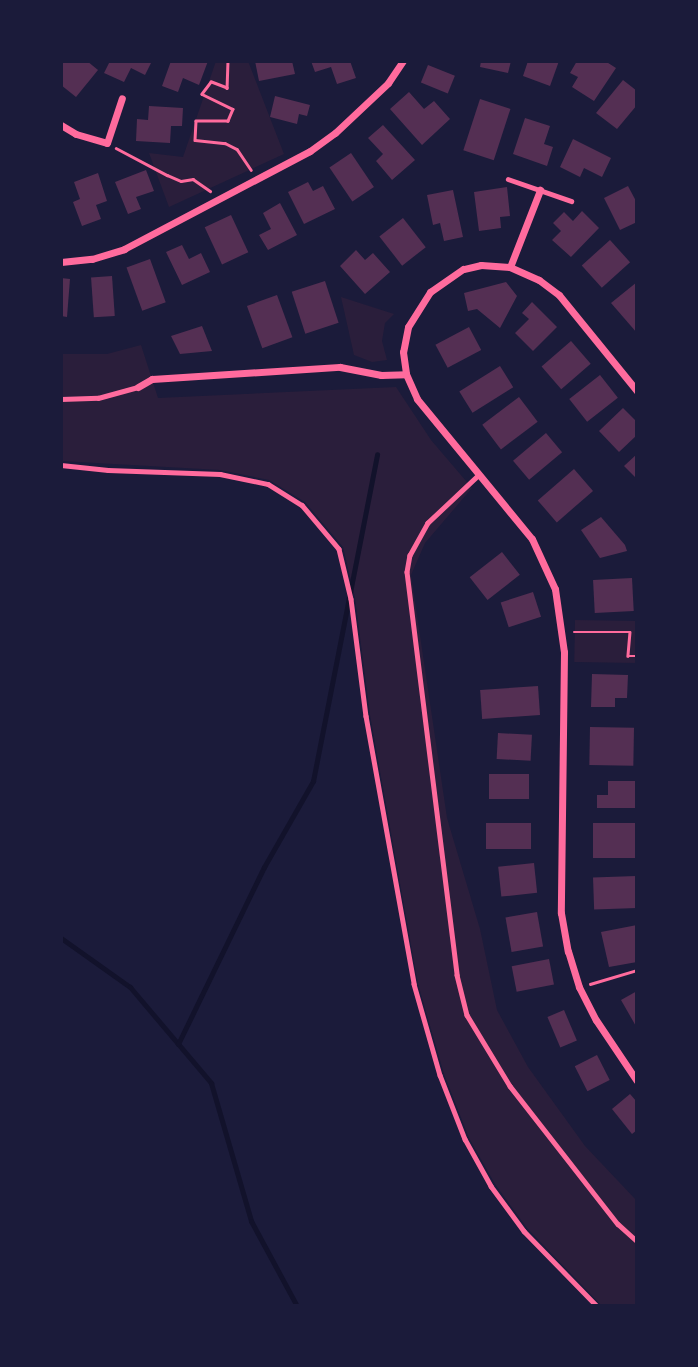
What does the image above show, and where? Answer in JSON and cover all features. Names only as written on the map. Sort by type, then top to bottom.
[{"type":"street","points":[[61,262],[92,259],[124,249],[310,151],[335,133],[388,83],[403,61]]},
{"type":"street","points":[[61,125],[76,134],[107,143],[122,98]]},
{"type":"street","points":[[510,267],[540,190]]},
{"type":"street","points":[[637,391],[559,295],[539,280],[510,267],[481,265],[463,269],[430,292],[408,327],[403,352],[406,374],[417,399],[532,539],[555,589],[562,632],[561,913],[568,951],[579,987],[596,1020],[637,1081]]},
{"type":"street","points":[[138,387],[152,380],[340,367],[381,376],[406,374]]},
{"type":"lane","points":[[508,179],[571,201]]},
{"type":"lane","points":[[61,399],[98,398],[138,387]]},
{"type":"lane","points":[[61,465],[108,470],[220,474],[268,484],[302,505],[339,549],[351,599],[366,716],[412,972],[440,1075],[465,1139],[492,1186],[523,1231],[597,1306]]},
{"type":"lane","points":[[479,474],[428,523],[410,555],[407,572],[457,975],[467,1015],[510,1086],[618,1224],[637,1241]]},
{"type":"path","points":[[228,61],[227,88],[211,82],[202,94],[233,109],[229,121],[196,121],[195,140],[225,143],[237,149],[257,179]]},
{"type":"path","points":[[107,143],[181,181],[192,179],[220,199]]},
{"type":"path","points":[[562,632],[629,632],[628,656],[637,656]]},
{"type":"path","points":[[579,987],[637,970]]},
{"type":"shaded area","points":[[216,61],[248,61],[284,154],[169,207],[149,153],[183,157]]},
{"type":"shaded area","points":[[341,297],[394,314],[385,323],[382,341],[387,360],[372,362],[354,355]]},
{"type":"shaded area","points":[[141,345],[158,398],[396,387],[431,440],[472,488],[425,543],[411,575],[447,818],[480,929],[497,1010],[528,1067],[585,1146],[637,1201],[637,1306],[602,1306],[527,1228],[495,1184],[469,1138],[444,1074],[418,984],[370,715],[355,598],[343,547],[305,502],[269,480],[220,470],[61,461],[61,354],[107,354]]},
{"type":"shaded area","points":[[575,620],[637,621],[636,663],[574,662]]},
{"type":"building","points":[[61,61],[87,61],[98,70],[76,97],[61,85]]},
{"type":"building","points":[[110,61],[152,61],[145,75],[131,68],[124,82],[104,73]]},
{"type":"building","points":[[171,61],[208,61],[199,85],[183,78],[178,92],[162,86]]},
{"type":"building","points":[[255,61],[292,61],[295,74],[259,81]]},
{"type":"building","points":[[311,61],[350,61],[356,78],[337,84],[331,67],[315,72]]},
{"type":"building","points":[[481,61],[511,61],[508,73],[480,67]]},
{"type":"building","points":[[528,61],[559,61],[550,86],[523,76]]},
{"type":"building","points":[[577,61],[605,61],[616,68],[594,101],[572,87],[578,77],[570,73]]},
{"type":"building","points":[[428,65],[455,76],[448,93],[421,83]]},
{"type":"building","points":[[623,80],[637,91],[637,105],[617,129],[596,113]]},
{"type":"building","points":[[409,92],[424,109],[434,101],[450,119],[422,145],[390,109]]},
{"type":"building","points":[[275,96],[310,105],[307,116],[299,114],[297,124],[270,117]]},
{"type":"building","points":[[480,99],[510,109],[494,160],[463,150]]},
{"type":"building","points":[[149,106],[183,108],[182,126],[171,126],[170,143],[136,141],[137,119],[148,120]]},
{"type":"building","points":[[525,118],[550,126],[544,144],[553,147],[547,166],[513,154]]},
{"type":"building","points":[[383,125],[415,160],[392,180],[376,161],[383,154],[368,138]]},
{"type":"building","points":[[573,139],[611,158],[602,177],[584,168],[580,177],[560,167]]},
{"type":"building","points":[[351,153],[374,187],[352,202],[329,168]]},
{"type":"building","points":[[146,170],[154,191],[136,197],[141,209],[128,214],[115,182]]},
{"type":"building","points":[[98,173],[107,201],[96,205],[101,219],[82,226],[73,202],[80,199],[74,182]]},
{"type":"building","points":[[308,182],[313,191],[323,186],[335,209],[304,224],[288,192]]},
{"type":"building","points":[[628,186],[637,203],[637,222],[620,230],[604,198]]},
{"type":"building","points":[[507,187],[510,216],[500,217],[501,228],[479,231],[474,192]]},
{"type":"building","points":[[453,190],[463,237],[444,241],[440,223],[433,225],[427,195]]},
{"type":"building","points":[[280,203],[297,235],[268,250],[259,235],[271,229],[263,213]]},
{"type":"building","points":[[582,211],[599,228],[571,257],[552,240],[561,231],[553,223],[564,212],[573,221]]},
{"type":"building","points":[[231,215],[248,252],[222,264],[205,227]]},
{"type":"building","points":[[403,218],[426,247],[402,266],[379,236]]},
{"type":"building","points":[[610,240],[630,262],[602,288],[582,265]]},
{"type":"building","points":[[182,245],[189,259],[201,253],[210,272],[182,285],[166,252]]},
{"type":"building","points":[[356,250],[365,260],[373,253],[390,272],[365,294],[340,266]]},
{"type":"building","points":[[150,259],[166,302],[142,311],[127,268]]},
{"type":"building","points":[[112,276],[115,316],[94,317],[91,277]]},
{"type":"building","points":[[61,278],[70,279],[67,317],[61,316]]},
{"type":"building","points":[[325,281],[339,323],[305,334],[292,292]]},
{"type":"building","points":[[506,282],[517,296],[500,328],[477,309],[468,311],[464,293]]},
{"type":"building","points":[[637,282],[637,333],[611,303]]},
{"type":"building","points":[[277,295],[292,337],[262,348],[247,306]]},
{"type":"building","points":[[532,302],[557,327],[533,351],[515,333],[529,319],[522,313]]},
{"type":"building","points":[[202,326],[212,351],[180,354],[171,336]]},
{"type":"building","points":[[469,327],[481,350],[448,368],[435,345]]},
{"type":"building","points":[[571,341],[591,364],[561,389],[542,367]]},
{"type":"building","points":[[500,366],[513,387],[473,413],[459,391]]},
{"type":"building","points":[[600,375],[618,398],[587,422],[569,399]]},
{"type":"building","points":[[519,397],[538,422],[501,449],[482,425]]},
{"type":"building","points":[[623,408],[637,422],[637,435],[619,452],[599,431]]},
{"type":"building","points":[[546,433],[562,452],[529,480],[513,461]]},
{"type":"building","points":[[637,454],[637,479],[624,466]]},
{"type":"building","points":[[574,469],[593,491],[557,522],[538,500]]},
{"type":"building","points":[[601,517],[627,551],[600,558],[581,530]]},
{"type":"building","points":[[502,552],[520,575],[488,600],[470,577]]},
{"type":"building","points":[[632,578],[634,611],[595,613],[593,580]]},
{"type":"building","points":[[533,592],[541,617],[509,627],[501,603]]},
{"type":"building","points":[[592,674],[628,675],[627,698],[615,698],[615,707],[591,707]]},
{"type":"building","points":[[538,686],[540,715],[482,719],[480,690]]},
{"type":"building","points":[[590,727],[634,728],[633,766],[589,765]]},
{"type":"building","points":[[498,733],[532,735],[531,761],[497,759]]},
{"type":"building","points":[[489,774],[529,774],[529,799],[489,799]]},
{"type":"building","points":[[608,781],[635,781],[636,808],[597,808],[597,795],[608,795]]},
{"type":"building","points":[[486,823],[531,823],[531,849],[486,849]]},
{"type":"building","points":[[593,823],[637,823],[637,858],[593,858]]},
{"type":"building","points":[[534,863],[537,893],[501,897],[498,867]]},
{"type":"building","points":[[636,876],[637,908],[594,909],[593,878]]},
{"type":"building","points":[[537,912],[543,946],[512,952],[505,918]]},
{"type":"building","points":[[637,925],[637,962],[609,967],[601,932]]},
{"type":"building","points":[[549,959],[554,985],[517,992],[512,966]]},
{"type":"building","points":[[637,991],[637,1028],[621,1000]]},
{"type":"building","points":[[564,1010],[577,1040],[560,1047],[547,1017]]},
{"type":"building","points":[[597,1055],[610,1080],[587,1091],[575,1066]]},
{"type":"building","points":[[630,1094],[637,1102],[637,1130],[632,1134],[612,1109]]},
{"type":"waterway","points":[[178,1044],[264,867],[313,781],[377,454]]},
{"type":"waterway","points":[[61,938],[130,987],[211,1083],[251,1221],[297,1306]]}]
